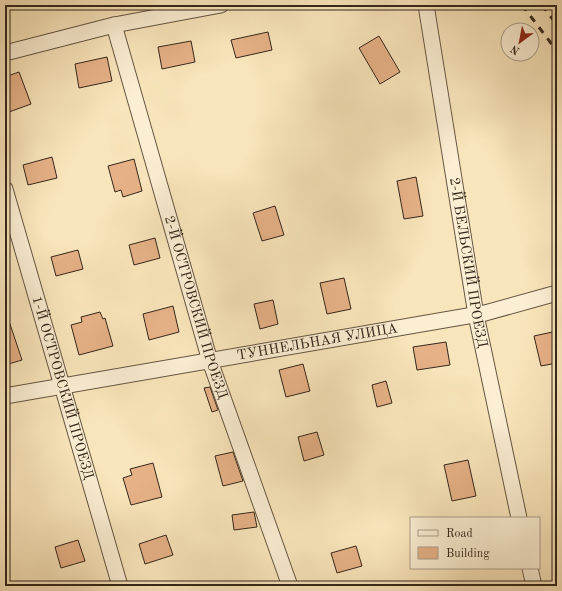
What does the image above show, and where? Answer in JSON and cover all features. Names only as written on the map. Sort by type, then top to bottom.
[{"type":"street","points":[[5,53],[114,25],[221,5]]},
{"type":"street","name":"2-Й БЕЛЬСКИЙ ПРОЕЗД","points":[[426,5],[476,315],[519,517]]},
{"type":"street","name":"2-Й ОСТРОВСКИЙ ПРОЕЗД","points":[[114,25],[210,361],[290,586]]},
{"type":"street","name":"1-Й ОСТРОВСКИЙ ПРОЕЗД","points":[[5,190],[120,586]]},
{"type":"street","name":"ТУННЕЛЬНАЯ УЛИЦА","points":[[5,396],[476,315],[557,293]]},
{"type":"street","points":[[530,569],[534,586]]},
{"type":"building","points":[[268,32],[272,50],[236,58],[231,40]]},
{"type":"building","points":[[379,36],[400,72],[380,84],[359,48]]},
{"type":"building","points":[[191,41],[195,62],[162,69],[158,47]]},
{"type":"building","points":[[107,57],[112,81],[79,88],[75,64]]},
{"type":"building","points":[[19,72],[31,104],[9,112],[5,99],[5,77]]},
{"type":"building","points":[[52,157],[57,178],[28,185],[23,165]]},
{"type":"building","points":[[134,159],[142,191],[123,197],[121,190],[115,192],[108,166]]},
{"type":"building","points":[[416,177],[423,216],[404,219],[397,181]]},
{"type":"building","points":[[275,206],[284,235],[262,241],[253,213]]},
{"type":"building","points":[[155,238],[160,258],[134,265],[129,245]]},
{"type":"building","points":[[78,250],[83,269],[56,276],[51,257]]},
{"type":"building","points":[[344,278],[351,309],[327,314],[320,283]]},
{"type":"building","points":[[273,300],[278,324],[260,329],[254,304]]},
{"type":"building","points":[[173,306],[179,332],[149,340],[143,314]]},
{"type":"building","points":[[100,312],[103,319],[105,318],[113,346],[79,355],[71,325],[82,322],[81,317]]},
{"type":"building","points":[[5,318],[8,318],[22,360],[5,365]]},
{"type":"building","points":[[557,331],[557,363],[541,366],[534,336]]},
{"type":"building","points":[[446,342],[450,365],[417,370],[413,347]]},
{"type":"building","points":[[303,364],[310,391],[286,397],[279,370]]},
{"type":"building","points":[[386,381],[392,403],[377,407],[372,385]]},
{"type":"building","points":[[210,387],[218,410],[212,412],[204,388]]},
{"type":"building","points":[[317,432],[324,455],[304,461],[298,437]]},
{"type":"building","points":[[233,452],[243,481],[223,486],[215,456]]},
{"type":"building","points":[[468,460],[476,496],[452,501],[444,465]]},
{"type":"building","points":[[153,463],[162,497],[131,505],[123,478],[132,475],[130,469]]},
{"type":"building","points":[[254,512],[257,527],[234,530],[232,515]]},
{"type":"building","points":[[166,535],[173,555],[145,564],[139,544]]},
{"type":"building","points":[[78,540],[85,561],[61,568],[55,547]]},
{"type":"building","points":[[356,546],[362,566],[337,573],[331,553]]},
{"type":"railway","points":[[522,5],[557,51]]},
{"type":"railway","points":[[542,5],[557,25]]}]
